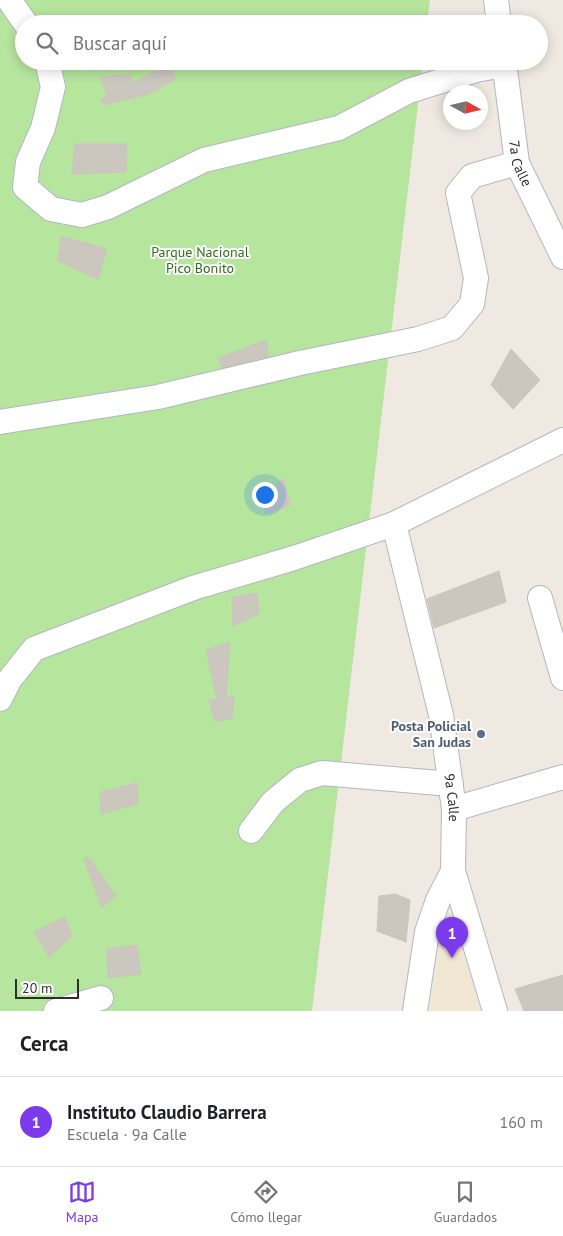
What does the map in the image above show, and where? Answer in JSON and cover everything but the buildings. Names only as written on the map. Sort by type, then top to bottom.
[{"type":"street","points":[[9,0],[20,15]]},
{"type":"street","points":[[496,0],[498,15]]},
{"type":"street","points":[[49,70],[53,88],[43,128],[28,162],[25,187],[51,210],[82,215],[108,207],[204,160],[339,128],[408,91],[476,70]]},
{"type":"street","name":"7a Calle","points":[[505,70],[517,163],[563,257]]},
{"type":"street","points":[[0,422],[158,397],[300,363],[418,339],[452,328],[472,304],[476,278],[458,193],[472,176],[517,163]]},
{"type":"street","points":[[0,699],[10,679],[34,649],[193,588],[294,558],[394,524],[563,440]]},
{"type":"street","name":"9a Calle","points":[[394,524],[441,715],[454,809],[453,871],[495,1011]]},
{"type":"street","points":[[540,598],[563,678]]},
{"type":"street","points":[[251,831],[273,802],[300,780],[322,773],[451,784]]},
{"type":"street","points":[[454,809],[563,777]]},
{"type":"street","points":[[415,1011],[428,932],[438,900],[453,871]]},
{"type":"street","points":[[56,1011],[101,998]]},
{"type":"shaded area","points":[[450,905],[480,1011],[429,1011]]},
{"type":"green space","name":"Parque Nacional Pico Bonito","points":[[0,0],[430,0],[428,15],[15,15],[15,70],[422,70],[312,1011],[0,1011]]},
{"type":"place","name":"Posta Policial San Judas","points":[[481,734]]},
{"type":"place","name":"Instituto Claudio Barrera","points":[[452,958]]}]
